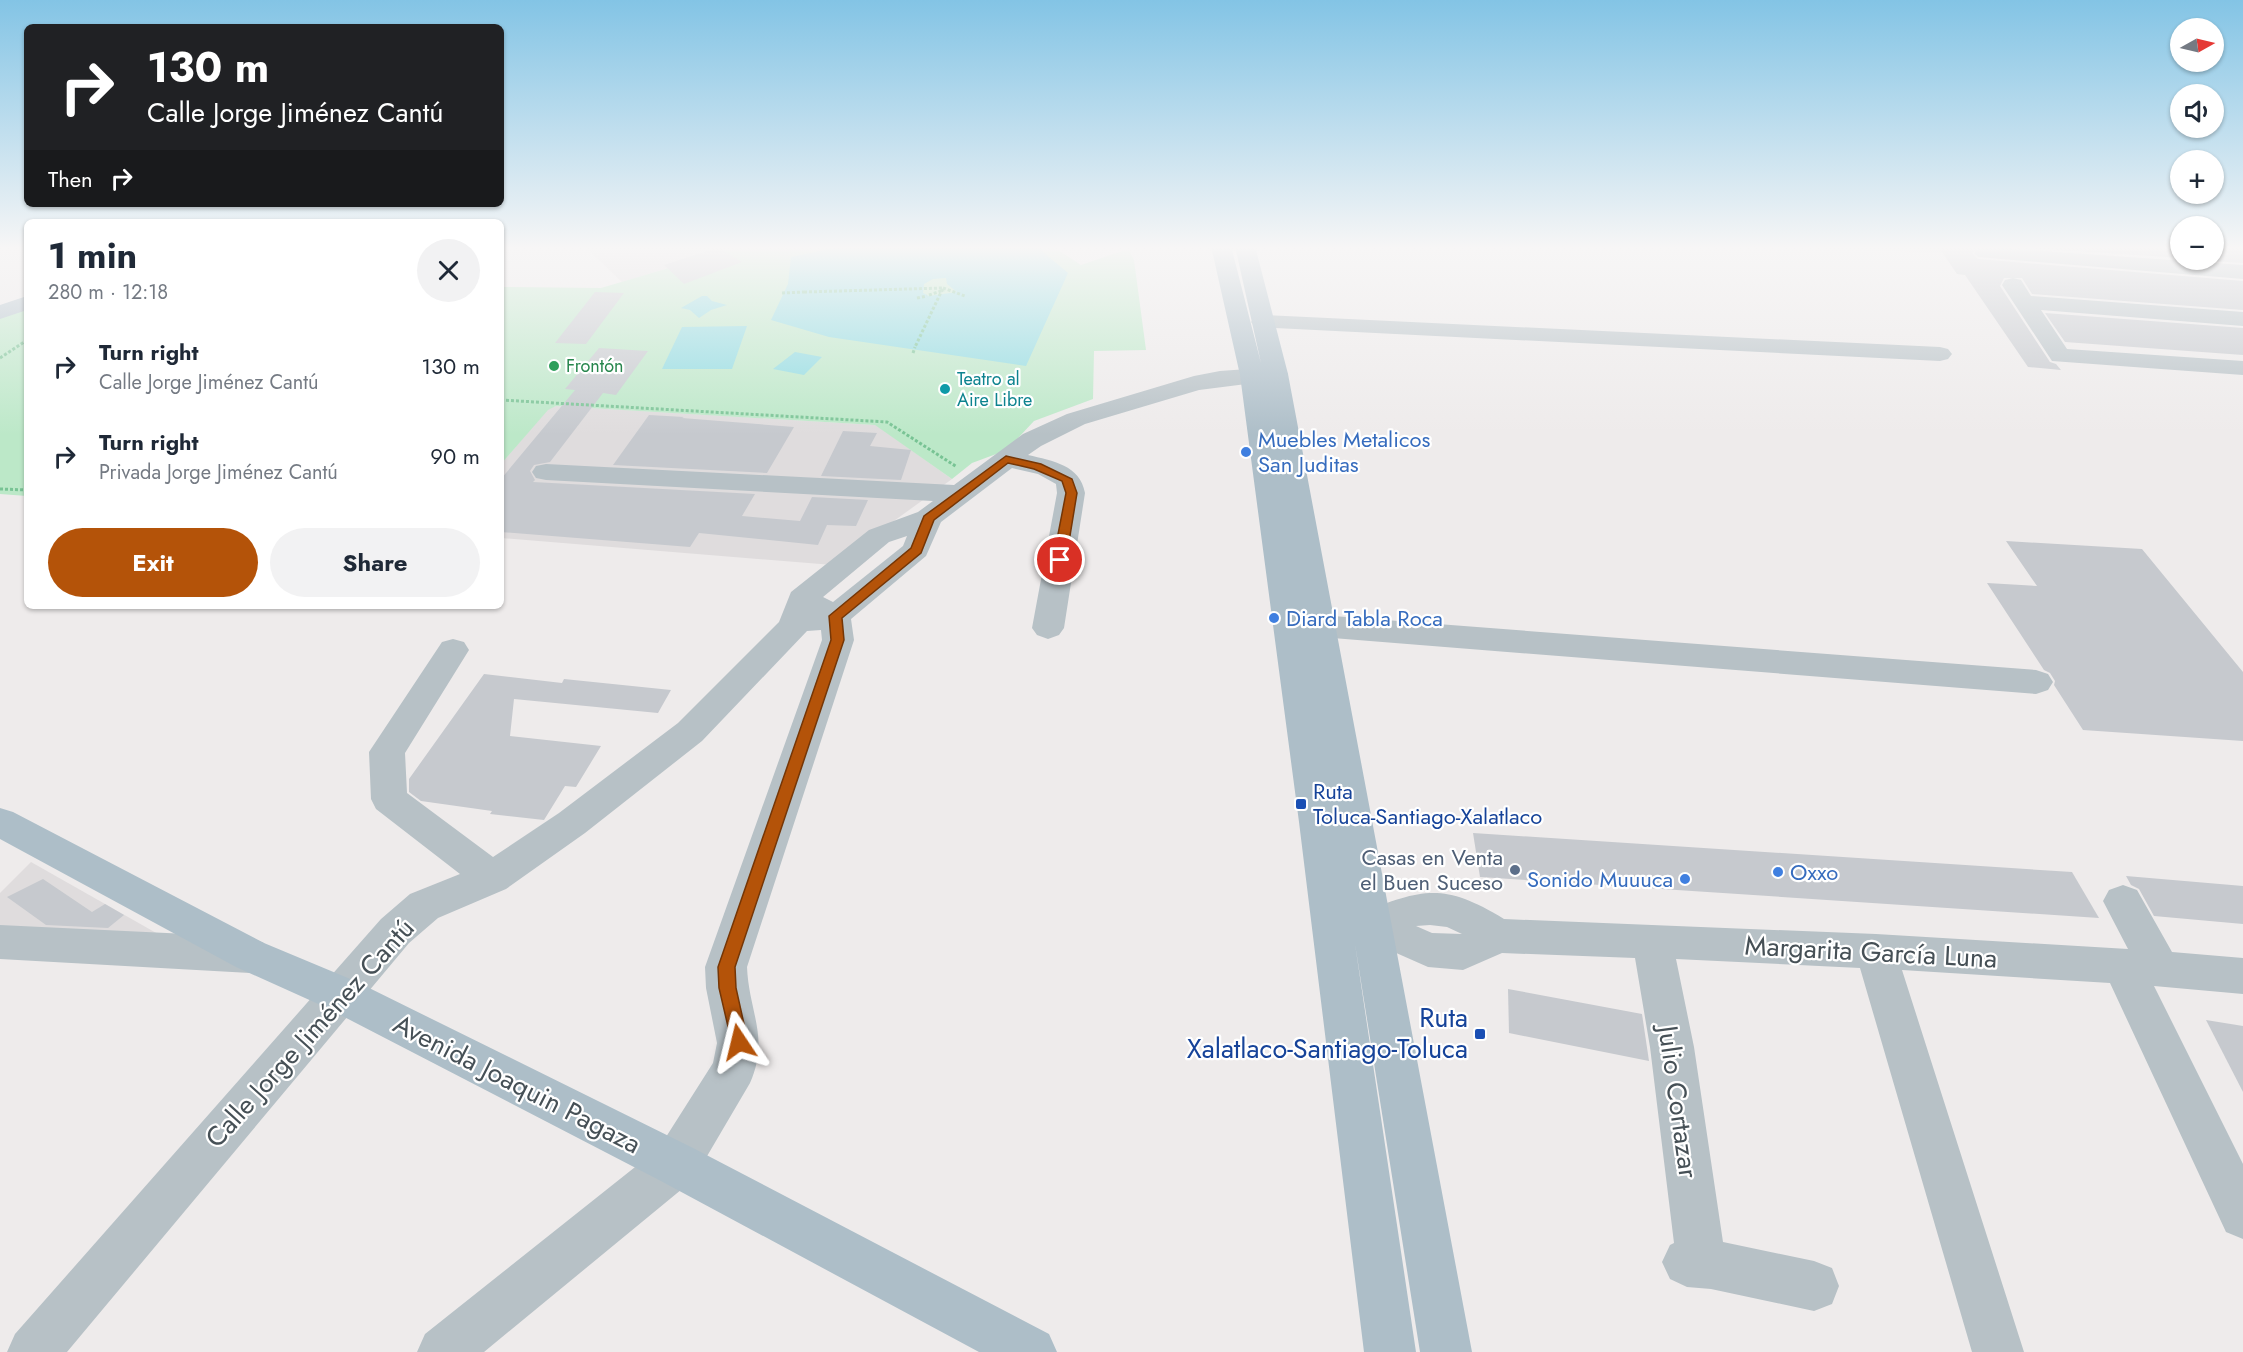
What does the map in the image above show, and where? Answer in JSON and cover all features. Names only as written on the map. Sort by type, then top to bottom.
[{"type":"main road","points":[[1242,309],[1264,375],[1320,626],[1374,925],[1446,1352]]},
{"type":"main road","points":[[1260,309],[1263,322],[1264,375],[1318,822],[1390,1352]]},
{"type":"main road","name":"Avenida Joaquin Pagaza","points":[[0,822],[250,955],[340,994],[676,1164],[1031,1352]]},
{"type":"street","points":[[2027,309],[2060,356],[2243,368]]},
{"type":"street","points":[[2193,309],[2243,319]]},
{"type":"street","points":[[1263,322],[1940,354]]},
{"type":"street","name":"Calle Jorge Jiménez Cantú","points":[[33,1352],[395,931],[424,906],[492,878],[572,823],[690,732],[798,613],[879,536],[928,518],[1032,440],[1076,419],[1194,383],[1264,375]]},
{"type":"street","points":[[1006,459],[1058,473],[1067,479],[1070,486],[1071,493],[1048,628]]},
{"type":"street","points":[[546,472],[969,487]]},
{"type":"street","points":[[798,613],[835,616],[916,550],[928,518]]},
{"type":"street","points":[[443,1352],[676,1164],[734,1070],[739,1042],[727,988],[726,967],[837,640],[835,616]]},
{"type":"street","points":[[1320,626],[2036,682]]},
{"type":"street","points":[[453,650],[387,752],[389,799],[492,878]]},
{"type":"street","points":[[1318,822],[1344,880],[1374,925],[1358,969],[1348,1038]]},
{"type":"street","points":[[2123,901],[2141,967],[2243,1215]]},
{"type":"street","name":"Margarita García Luna","points":[[1374,925],[1428,950],[1463,953],[1498,936],[1876,951],[2141,967],[2243,976]]},
{"type":"street","name":"Julio Cortazar","points":[[1652,941],[1672,1047],[1694,1262],[1814,1286]]},
{"type":"street","points":[[0,942],[250,955]]},
{"type":"street","points":[[1876,951],[1998,1352]]},
{"type":"path","points":[[913,353],[933,309]]},
{"type":"path","points":[[0,358],[24,342]]},
{"type":"path","points":[[504,400],[887,422],[898,427],[969,487]]},
{"type":"path","points":[[0,489],[24,490]]},
{"type":"shaded area","points":[[556,406],[876,425],[952,479],[833,565],[504,538],[504,460],[548,409]]},
{"type":"shaded area","points":[[31,862],[188,951],[0,942],[0,893]]},
{"type":"green space","points":[[24,309],[24,496],[0,494],[0,317]]},
{"type":"green space","points":[[504,309],[1141,309],[1146,350],[1094,351],[1093,399],[1034,421],[1007,450],[972,463],[952,479],[875,425],[556,406],[548,410],[504,461]]},
{"type":"water","points":[[686,309],[714,309],[699,318]]},
{"type":"water","points":[[776,309],[1052,309],[1026,366],[829,337],[771,320]]},
{"type":"water","points":[[747,326],[732,369],[662,369],[682,327]]},
{"type":"water","points":[[795,352],[822,357],[804,375],[773,369]]},
{"type":"building","points":[[582,309],[612,309],[586,344],[555,343]]},
{"type":"building","points":[[1988,309],[2015,309],[2050,362],[2056,364],[2061,370],[2028,367]]},
{"type":"building","points":[[2045,313],[2243,328],[2243,355],[2065,342]]},
{"type":"building","points":[[599,348],[648,351],[616,395],[603,393],[550,462],[534,465],[530,471],[535,480],[533,482],[755,494],[742,516],[800,521],[812,497],[868,500],[856,526],[827,525],[818,545],[699,533],[690,547],[504,532],[504,475],[575,390],[565,389]]},
{"type":"building","points":[[649,415],[794,427],[767,473],[613,465]]},
{"type":"building","points":[[843,431],[877,433],[870,446],[911,450],[901,480],[821,476]]},
{"type":"building","points":[[2006,541],[2142,549],[2243,672],[2243,741],[2083,730],[2054,685],[2055,681],[2050,673],[2044,670],[1987,583],[2037,586]]},
{"type":"building","points":[[484,674],[562,683],[564,679],[671,690],[658,713],[514,699],[510,736],[601,746],[576,787],[565,786],[544,820],[490,814],[492,811],[421,801],[409,792],[409,779]]},
{"type":"building","points":[[1473,833],[2072,872],[2099,918],[1480,877]]},
{"type":"building","points":[[2126,876],[2243,886],[2243,924],[2154,916],[2139,889],[2131,885]]},
{"type":"building","points":[[43,879],[92,912],[105,904],[124,915],[108,928],[46,925],[7,897]]},
{"type":"building","points":[[1508,989],[1642,1014],[1649,1061],[1509,1033]]},
{"type":"building","points":[[2206,1020],[2243,1026],[2243,1092]]},
{"type":"place","name":"Frontón","points":[[554,366]]},
{"type":"place","name":"Teatro al Aire Libre","points":[[945,389]]},
{"type":"place","name":"Muebles Metalicos San Juditas","points":[[1246,452]]},
{"type":"place","name":"Diard Tabla Roca","points":[[1274,618]]},
{"type":"place","name":"Ruta Toluca-Santiago-Xalatlaco","points":[[1301,804]]},
{"type":"place","name":"Casas en Venta el Buen Suceso","points":[[1515,870]]},
{"type":"place","name":"Oxxo","points":[[1778,872]]},
{"type":"place","name":"Sonido Muuuca","points":[[1685,879]]},
{"type":"place","name":"Ruta Xalatlaco-Santiago-Toluca","points":[[1480,1034]]},
{"type":"route","points":[[739,1042],[727,988],[726,967],[739,923],[818,701],[837,640],[835,616],[916,550],[928,518],[1006,459],[1037,466],[1058,473],[1067,479],[1071,493],[1060,560]]}]
